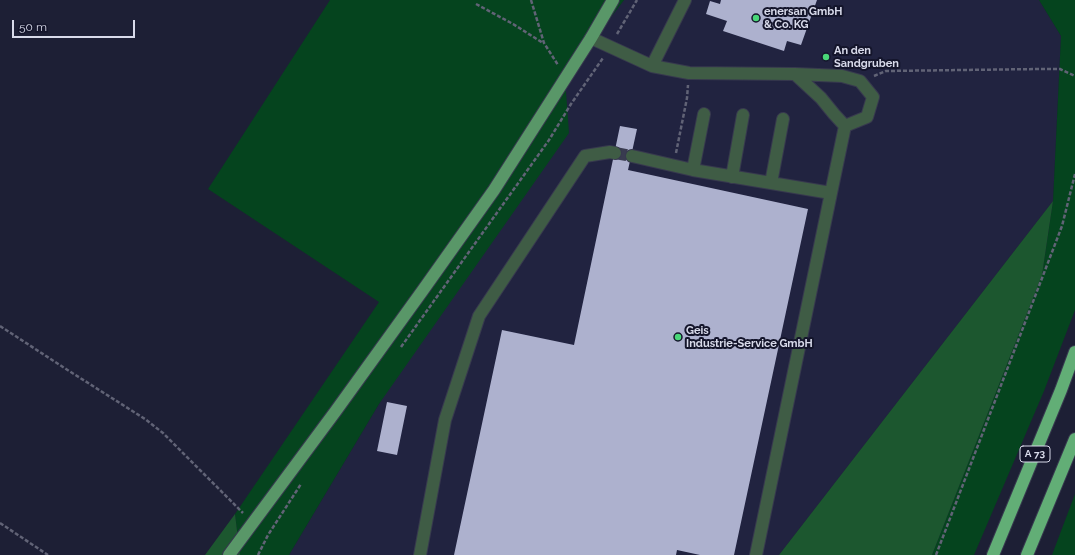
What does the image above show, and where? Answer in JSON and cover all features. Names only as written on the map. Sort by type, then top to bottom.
[{"type":"highway","name":"A 73","points":[[993,555],[1061,390],[1075,352]]},
{"type":"highway","name":"A 73","points":[[1027,555],[1075,439]]},
{"type":"main road","points":[[228,555],[423,290],[494,190],[591,38],[613,0]]},
{"type":"street","points":[[652,66],[685,0]]},
{"type":"street","points":[[591,38],[652,66],[689,73],[842,76],[860,81],[874,97],[867,117],[845,126]]},
{"type":"street","points":[[795,74],[820,98],[845,126]]},
{"type":"street","points":[[694,170],[704,114]]},
{"type":"street","points":[[732,177],[743,115]]},
{"type":"street","points":[[772,183],[784,119]]},
{"type":"street","points":[[756,555],[845,126]]},
{"type":"street","points":[[420,555],[445,420],[479,316],[585,156],[610,152],[615,153]]},
{"type":"street","points":[[632,156],[694,170],[831,193]]},
{"type":"path","points":[[531,0],[544,43],[566,77]]},
{"type":"path","points":[[476,4],[544,43]]},
{"type":"path","points":[[860,81],[886,71],[1060,69],[1075,76]]},
{"type":"path","points":[[673,165],[687,98],[689,73]]},
{"type":"path","points":[[936,555],[1062,226],[1075,174]]},
{"type":"path","points":[[0,326],[145,419],[163,433],[253,523]]},
{"type":"path","points":[[0,522],[48,555]]},
{"type":"shaded area","points":[[624,0],[1039,0],[1061,36],[1053,201],[779,555],[289,555],[379,404],[565,78]]},
{"type":"green space","points":[[330,0],[624,0],[565,78],[569,133],[379,404],[289,555],[240,555],[235,514],[379,302],[208,189]]},
{"type":"green space","points":[[1039,0],[1075,0],[1075,310],[1044,391],[974,555],[932,555],[1042,275],[1053,201],[1061,36]]},
{"type":"green space","points":[[1053,201],[1042,275],[932,555],[779,555]]},
{"type":"green space","points":[[1075,494],[1075,555],[1052,555]]},
{"type":"green space","points":[[235,514],[240,555],[205,555]]},
{"type":"building","points":[[721,0],[817,0],[801,45],[787,41],[784,51],[723,31],[727,21],[706,14],[710,1],[720,4]]},
{"type":"building","name":"Geis Industrie-Service GmbH","points":[[620,126],[637,129],[628,170],[808,209],[734,555],[700,555],[677,550],[676,555],[454,555],[502,330],[574,345]]},
{"type":"building","points":[[387,402],[407,406],[397,455],[377,451]]},
{"type":"tunnel","points":[[615,153],[632,156]]},
{"type":"place","name":"enersan GmbH & Co. KG","points":[[756,18]]},
{"type":"place","name":"An den Sandgruben","points":[[826,57]]},
{"type":"place","name":"Geis Industrie-Service GmbH","points":[[678,337]]}]
